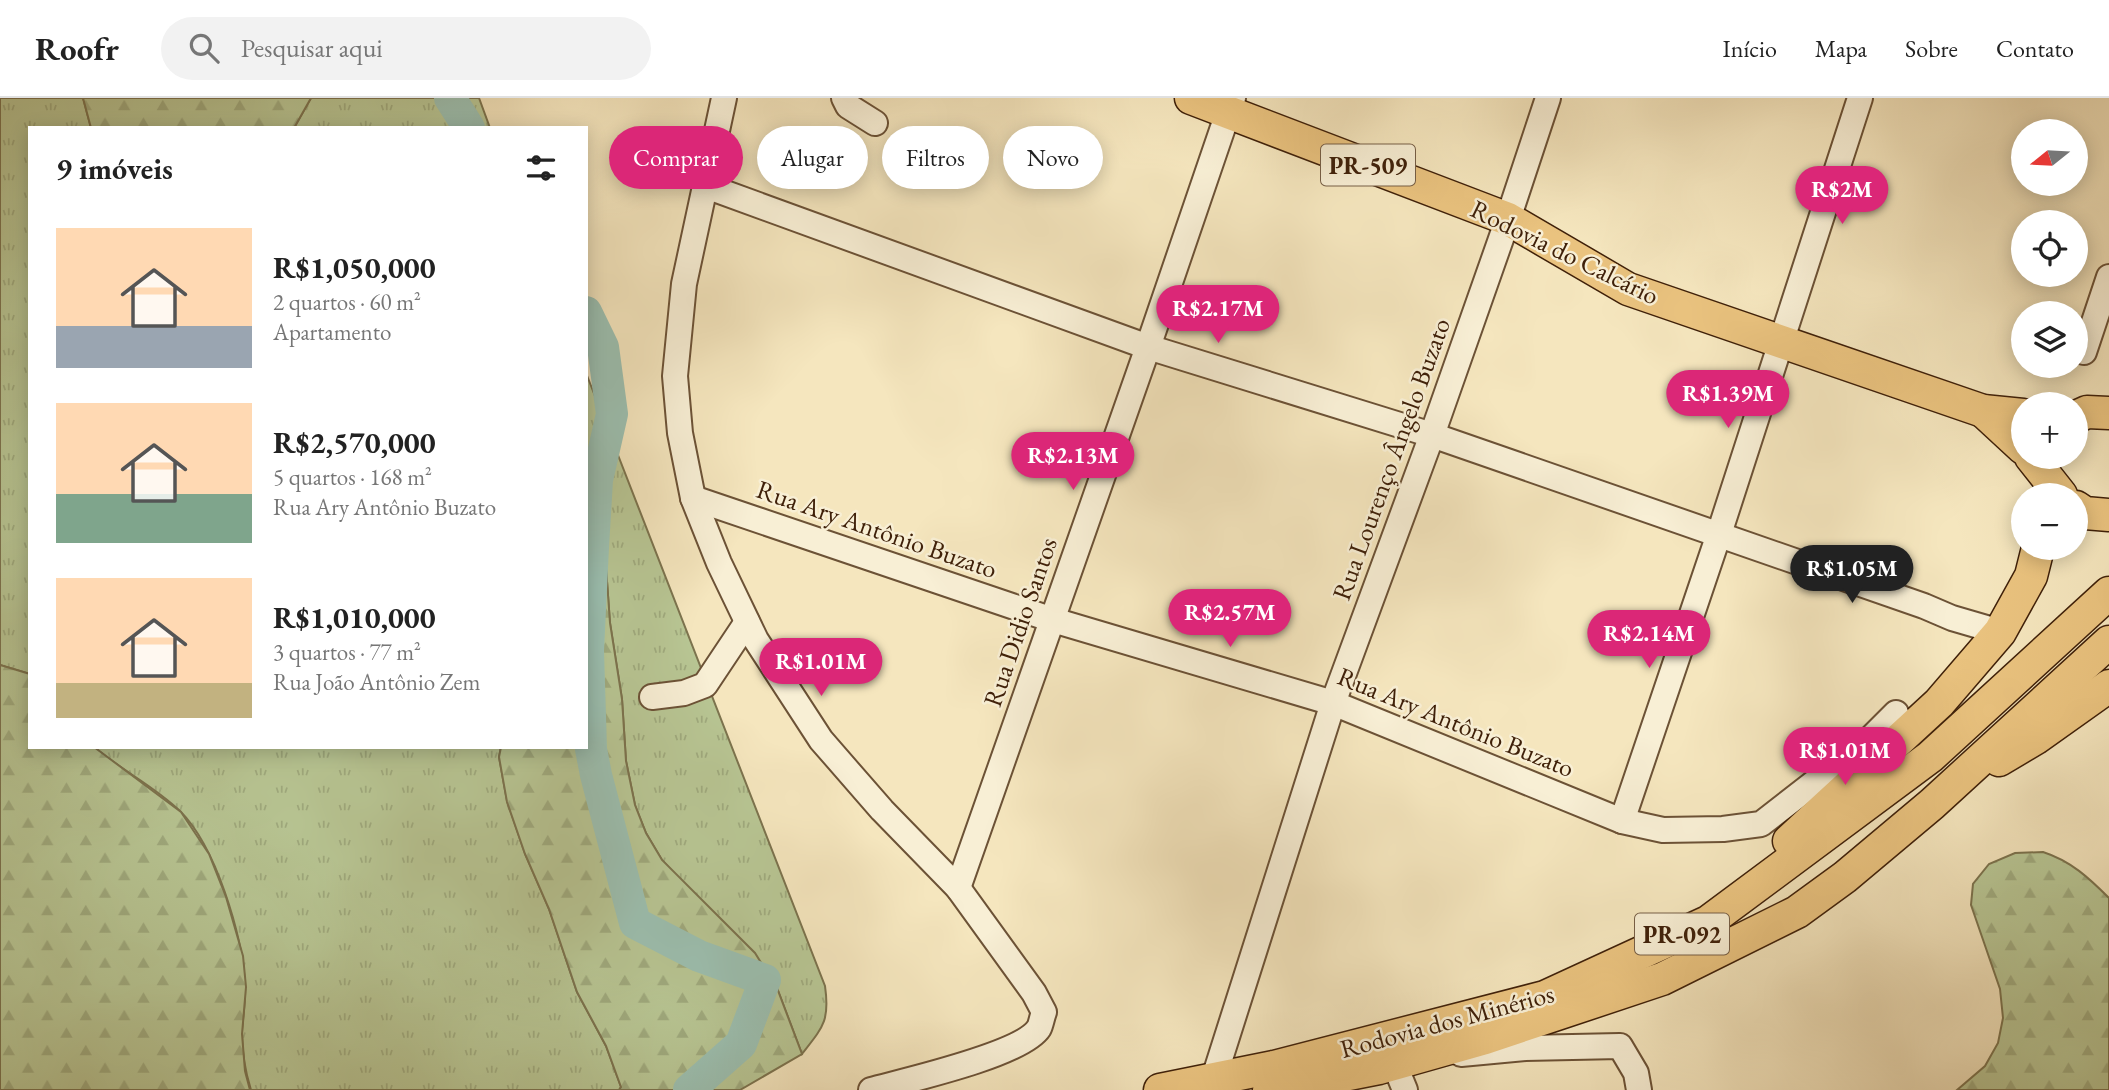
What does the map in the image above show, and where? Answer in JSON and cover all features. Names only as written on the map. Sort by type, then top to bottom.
[{"type":"main road","name":"Rodovia do Calcário","points":[[1191,98],[1231,104],[1508,219],[1628,289],[1983,411],[2011,414]]},
{"type":"main road","name":"Rodovia do Calcário","points":[[1983,411],[2011,437]]},
{"type":"main road","points":[[2088,412],[2109,413]]},
{"type":"main road","points":[[2088,513],[2109,515]]},
{"type":"main road","points":[[1743,896],[1757,873],[1785,844],[1939,703],[2000,632],[2031,576],[2036,560]]},
{"type":"main road","name":"Rodovia dos Minérios","points":[[1160,1090],[1274,1068],[1545,998],[1708,922],[1930,757],[2109,593]]},
{"type":"main road","name":"Rodovia dos Minérios","points":[[1269,1090],[1399,1077],[1439,1051],[1662,978],[1797,912],[1845,877],[1936,800],[2109,642]]},
{"type":"main road","points":[[1936,800],[2036,738],[2109,686]]},
{"type":"street","points":[[718,126],[724,98]]},
{"type":"street","points":[[844,98],[848,106],[875,124]]},
{"type":"street","name":"Rua Lourenço Ângelo Buzato","points":[[1213,1081],[1333,703],[1432,435],[1548,98]]},
{"type":"street","points":[[1622,821],[1719,534],[1860,98]]},
{"type":"street","name":"Rua Didio Santos","points":[[958,888],[1231,104]]},
{"type":"street","points":[[705,189],[684,284],[675,376],[680,433],[693,498],[719,564],[756,640],[821,740],[882,810],[958,888],[1034,993],[1044,1012],[1038,1030],[1010,1048],[950,1070],[871,1090]]},
{"type":"street","points":[[714,189],[1148,347],[1432,435],[1952,618],[2000,632]]},
{"type":"street","points":[[2088,340],[2109,277]]},
{"type":"street","name":"Rua Ary Antônio Buzato","points":[[693,498],[1053,620],[1333,703],[1622,821],[1663,830],[1723,829],[1760,824],[1869,740],[1896,713]]},
{"type":"street","points":[[652,696],[684,693],[705,685],[747,622]]},
{"type":"street","points":[[1439,1051],[1466,1055],[1524,1048],[1620,1046],[1636,1073],[1639,1090]]},
{"type":"green space","points":[[0,98],[83,98],[90,126],[28,126],[28,673],[0,665]]},
{"type":"green space","points":[[83,98],[311,98],[295,126],[90,126]]},
{"type":"green space","points":[[311,98],[479,98],[489,126],[295,126]]},
{"type":"green space","points":[[588,378],[825,986],[826,1008],[823,1023],[802,1054],[777,988],[662,860],[646,833],[635,805],[626,761],[622,699],[610,623],[602,511],[588,478]]},
{"type":"green space","points":[[588,478],[602,511],[610,623],[622,699],[626,761],[635,805],[646,833],[662,860],[755,953],[777,988],[802,1054],[740,1090],[619,1090],[621,1087],[606,1046],[577,992],[549,909],[525,854],[507,802],[499,757],[501,749],[588,749]]},
{"type":"green space","points":[[0,665],[28,673],[28,749],[97,749],[181,812],[209,854],[226,897],[243,956],[246,987],[242,1034],[245,1071],[250,1090],[0,1090]]},
{"type":"green space","points":[[97,749],[501,749],[499,757],[507,801],[525,854],[549,909],[577,992],[606,1046],[621,1087],[619,1090],[251,1090],[242,1032],[245,990],[243,964],[233,917],[216,868],[193,827],[180,811]]},
{"type":"green space","points":[[2043,852],[2071,865],[2109,898],[2109,1090],[1957,1090],[1985,1066],[1998,1043],[2003,1018],[2000,989],[1971,905],[1973,884],[1989,864],[2015,853]]},
{"type":"waterway","points":[[450,98],[468,126]]},
{"type":"waterway","points":[[588,316],[603,347],[612,414],[597,480],[588,651]]},
{"type":"waterway","points":[[588,651],[591,749],[635,923],[699,956],[765,980],[741,1044],[689,1090]]}]
